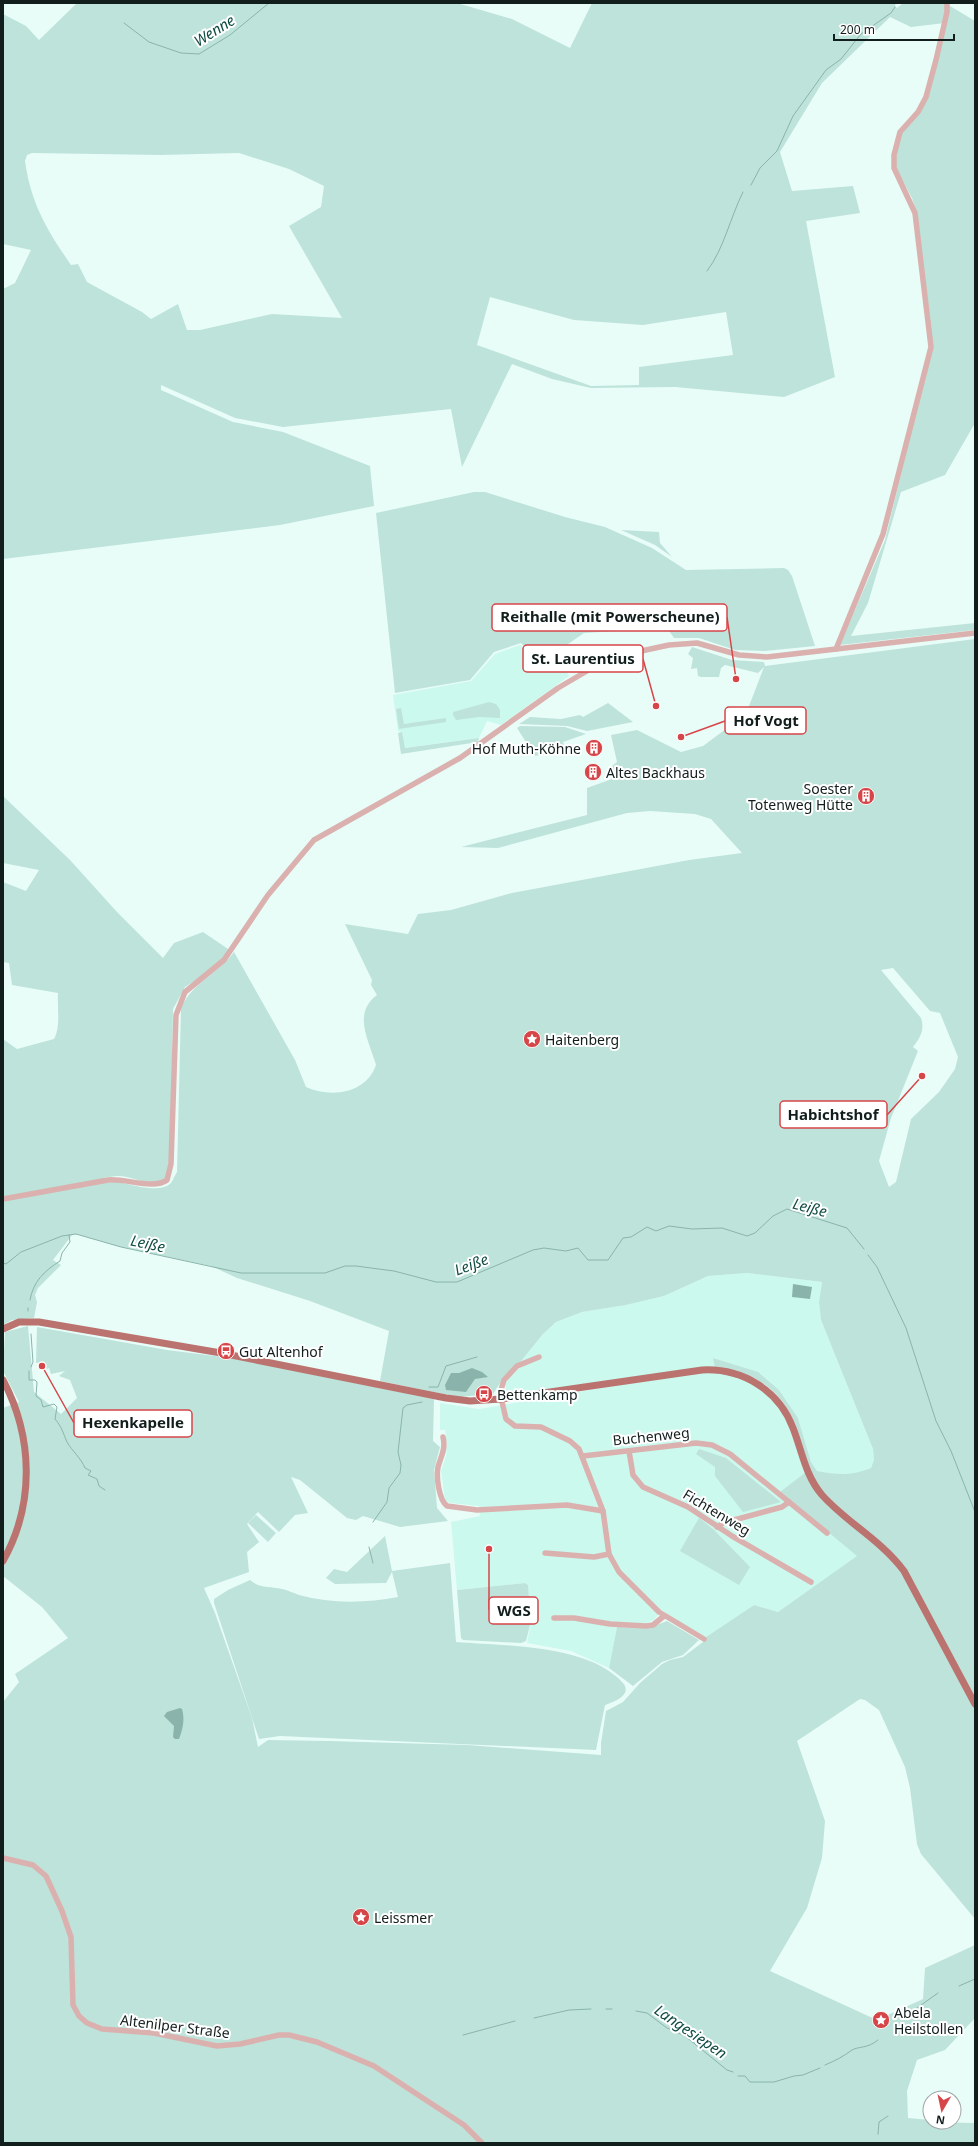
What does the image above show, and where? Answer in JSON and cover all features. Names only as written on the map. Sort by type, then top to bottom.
[{"type":"main road","points":[[3,1329],[19,1322],[39,1322],[213,1352],[446,1398],[470,1401],[501,1399],[707,1370],[736,1374],[762,1387],[777,1401],[789,1418],[805,1467],[821,1494],[887,1550],[904,1571],[975,1704]]},
{"type":"main road","points":[[3,1380],[15,1407],[22,1429],[26,1452],[25,1497],[18,1528],[3,1561]]},
{"type":"street","points":[[836,649],[883,534],[931,347],[915,213],[894,168],[894,155],[900,132],[918,112],[926,97],[938,55],[947,3]]},
{"type":"street","points":[[3,1198],[108,1180],[124,1179],[153,1185],[167,1180],[171,1164],[176,1015],[182,997],[195,983],[221,964],[268,895],[319,836],[368,811],[444,768],[507,726],[556,688],[609,658],[688,642],[706,645],[739,655],[756,657],[790,656],[836,649],[975,633]]},
{"type":"street","points":[[539,1357],[525,1361],[510,1371],[501,1386],[501,1399],[505,1417],[510,1424],[517,1426],[536,1426],[544,1428],[570,1441],[579,1450],[603,1511],[609,1554],[622,1577],[664,1616],[704,1639]]},
{"type":"street","points":[[443,1437],[444,1449],[438,1469],[441,1496],[445,1504],[456,1508],[476,1510],[528,1506],[571,1506],[603,1511]]},
{"type":"street","name":"Buchenweg","points":[[582,1456],[691,1443],[712,1445],[730,1454],[827,1533]]},
{"type":"street","name":"Fichtenweg","points":[[629,1451],[633,1475],[643,1487],[682,1504],[717,1527],[811,1582]]},
{"type":"street","points":[[717,1527],[723,1523],[782,1507],[789,1502]]},
{"type":"street","points":[[545,1553],[594,1557],[609,1554]]},
{"type":"street","points":[[554,1618],[574,1618],[610,1624],[646,1626],[653,1625],[664,1616]]},
{"type":"street","name":"Altenilper Straße","points":[[3,1858],[33,1865],[46,1876],[70,1933],[73,1960],[73,2005],[77,2013],[84,2021],[102,2029],[154,2034],[217,2046],[240,2044],[273,2035],[284,2034],[318,2042],[374,2066],[464,2125],[482,2143]]},
{"type":"shaded area","points":[[77,3],[457,3],[512,19],[570,48],[592,3],[896,3],[895,6],[897,8],[903,3],[945,3],[975,21],[975,423],[945,475],[901,492],[868,603],[851,636],[975,623],[975,630],[840,645],[885,540],[931,352],[917,213],[912,198],[896,168],[896,156],[901,134],[919,113],[945,23],[911,27],[890,17],[822,83],[780,152],[792,191],[853,186],[860,213],[806,221],[835,377],[784,397],[675,387],[591,388],[552,379],[512,364],[462,467],[451,409],[283,427],[235,418],[161,385],[161,390],[233,422],[283,432],[370,466],[374,506],[280,525],[3,559],[3,289],[15,283],[31,250],[3,244],[3,14],[26,26],[39,40]],"holes":[[[32,153],[160,155],[239,153],[289,169],[324,186],[321,207],[289,226],[342,318],[272,314],[200,330],[187,330],[178,304],[151,319],[142,312],[87,282],[78,264],[71,265],[47,228],[31,190],[25,161],[27,155]],[[490,297],[574,320],[643,325],[726,312],[733,355],[639,367],[639,385],[591,386],[477,345]]]},
{"type":"shaded area","points":[[474,492],[485,492],[565,517],[605,527],[652,548],[686,570],[784,568],[788,570],[792,576],[815,646],[765,651],[735,650],[699,638],[674,638],[667,628],[584,633],[558,651],[537,660],[521,643],[494,652],[470,680],[395,693],[376,513]]},
{"type":"shaded area","points":[[621,530],[659,532],[660,543],[672,557],[655,545]]},
{"type":"shaded area","points":[[975,639],[975,1919],[921,1854],[917,1844],[910,1788],[905,1767],[879,1710],[865,1700],[860,1699],[797,1741],[825,1821],[822,1858],[807,1908],[770,1971],[877,2020],[923,1999],[925,1968],[975,1945],[975,2018],[945,2050],[917,2060],[907,2091],[908,2118],[922,2119],[922,2130],[962,2130],[962,2123],[975,2123],[975,2143],[3,2143],[3,1702],[19,1682],[15,1674],[68,1638],[42,1607],[3,1576],[3,1408],[19,1402],[3,1371],[5,1332],[28,1326],[34,1392],[61,1414],[77,1398],[70,1380],[59,1376],[65,1371],[51,1374],[49,1368],[47,1369],[43,1362],[36,1363],[37,1327],[167,1350],[231,1358],[434,1399],[433,1441],[440,1447],[434,1470],[437,1508],[448,1521],[400,1527],[363,1516],[356,1520],[347,1518],[300,1480],[291,1477],[308,1513],[295,1515],[279,1532],[258,1512],[247,1524],[259,1542],[247,1552],[249,1572],[204,1588],[215,1613],[252,1718],[258,1747],[268,1740],[329,1741],[467,1745],[601,1755],[601,1743],[606,1711],[623,1702],[640,1683],[662,1664],[670,1660],[683,1657],[703,1642],[706,1637],[754,1605],[778,1612],[857,1556],[780,1492],[806,1472],[793,1419],[779,1397],[771,1389],[751,1377],[728,1370],[715,1368],[713,1358],[758,1372],[779,1390],[798,1418],[811,1462],[817,1471],[851,1474],[871,1468],[874,1460],[873,1449],[821,1320],[819,1302],[822,1282],[747,1273],[708,1276],[664,1296],[626,1305],[582,1312],[556,1322],[543,1334],[509,1376],[506,1374],[493,1394],[458,1397],[380,1381],[389,1331],[310,1301],[237,1278],[211,1266],[121,1247],[76,1234],[72,1235],[53,1260],[61,1265],[38,1288],[35,1295],[37,1302],[34,1318],[12,1320],[3,1325],[3,1039],[17,1049],[54,1039],[58,1017],[58,993],[12,985],[9,963],[3,962],[3,882],[26,891],[39,870],[3,863],[3,796],[70,860],[117,912],[163,958],[174,943],[203,932],[231,951],[218,966],[185,987],[173,1009],[170,1168],[166,1176],[161,1181],[155,1183],[118,1176],[103,1178],[148,1188],[165,1187],[171,1183],[177,1172],[181,1009],[191,992],[221,966],[234,952],[295,1060],[306,1087],[336,1093],[356,1088],[371,1075],[376,1065],[364,1028],[364,1019],[365,1010],[369,1002],[377,995],[371,985],[372,980],[345,924],[408,934],[418,914],[451,910],[512,893],[689,860],[742,853],[711,819],[695,814],[650,811],[627,813],[498,848],[461,847],[587,815],[587,788],[612,779],[608,769],[617,762],[611,735],[637,730],[681,752],[703,746],[746,714],[764,667],[758,673],[725,665],[721,668],[719,677],[701,677],[698,676],[697,668],[691,669],[693,658],[688,654],[692,647],[732,660],[764,662],[765,666]],"holes":[[[893,968],[930,1011],[940,1013],[958,1057],[955,1069],[939,1092],[911,1119],[896,1182],[889,1187],[879,1161],[891,1118],[918,1051],[913,1047],[920,1037],[922,1022],[921,1018],[881,970]]]},
{"type":"shaded area","points":[[520,645],[536,662],[559,653],[569,676],[501,725],[487,721],[479,738],[404,748],[402,732],[398,731],[393,695],[471,681],[495,654]]},
{"type":"shaded area","points":[[489,702],[496,704],[500,710],[500,718],[479,717],[456,720],[453,715],[453,712]]},
{"type":"shaded area","points":[[608,703],[633,722],[587,731],[567,726],[519,724],[530,717],[561,719],[580,715],[583,717]]},
{"type":"shaded area","points":[[401,708],[404,724],[446,718],[446,722],[399,729],[396,709]]},
{"type":"shaded area","points":[[520,726],[565,727],[586,734],[563,742],[566,751],[535,756],[517,728]]},
{"type":"shaded area","points":[[402,732],[405,748],[479,738],[478,742],[401,754],[398,733]]},
{"type":"shaded area","points":[[747,1273],[822,1282],[819,1302],[821,1320],[873,1449],[874,1460],[871,1468],[855,1474],[833,1475],[817,1471],[811,1462],[798,1418],[779,1390],[714,1358],[715,1368],[511,1394],[506,1392],[505,1382],[509,1376],[543,1334],[556,1322],[582,1312],[626,1305],[664,1296],[708,1276]]},
{"type":"shaded area","points":[[793,1284],[812,1287],[810,1299],[792,1297]]},
{"type":"shaded area","points":[[472,1368],[482,1372],[488,1377],[475,1379],[466,1392],[446,1390],[445,1385],[451,1373],[459,1373]]},
{"type":"shaded area","points":[[716,1371],[741,1377],[763,1390],[777,1405],[789,1423],[806,1473],[780,1492],[858,1556],[778,1612],[754,1605],[706,1637],[675,1620],[662,1610],[654,1620],[643,1624],[618,1622],[609,1668],[571,1651],[527,1643],[531,1621],[528,1585],[525,1583],[457,1590],[451,1522],[480,1516],[479,1506],[450,1503],[445,1500],[441,1471],[446,1456],[447,1444],[445,1430],[440,1430],[440,1403],[479,1409],[677,1375]]},
{"type":"shaded area","points":[[699,1449],[726,1458],[781,1502],[743,1512],[715,1476],[715,1467],[696,1454]]},
{"type":"shaded area","points":[[256,1515],[276,1533],[268,1542],[248,1523]]},
{"type":"shaded area","points":[[699,1518],[713,1529],[750,1567],[739,1585],[680,1551]]},
{"type":"shaded area","points":[[385,1536],[392,1571],[450,1563],[456,1642],[521,1646],[567,1654],[589,1661],[608,1670],[623,1683],[626,1691],[624,1694],[617,1700],[605,1705],[596,1750],[280,1736],[259,1739],[214,1603],[214,1599],[228,1590],[250,1580],[261,1586],[284,1589],[299,1595],[324,1600],[348,1602],[398,1597],[392,1572],[386,1583],[335,1584],[326,1578],[334,1569],[347,1572]]},
{"type":"shaded area","points":[[525,1583],[528,1585],[531,1621],[526,1641],[521,1643],[463,1640],[461,1638],[457,1590]]},
{"type":"shaded area","points":[[667,1621],[699,1640],[683,1655],[662,1662],[633,1686],[609,1668],[617,1627],[649,1628]]},
{"type":"shaded area","points":[[180,1708],[182,1709],[183,1713],[182,1732],[179,1739],[175,1739],[173,1737],[174,1726],[164,1716],[167,1712]]},
{"type":"waterway","name":"Wenne","points":[[124,23],[149,42],[181,53],[199,54],[230,35],[269,3]]},
{"type":"waterway","points":[[751,185],[760,168],[777,151],[793,116],[826,70],[841,59],[861,34],[891,13],[895,7]]},
{"type":"waterway","points":[[707,271],[718,253],[743,192]]},
{"type":"waterway","name":"Leiße","points":[[3,1263],[6,1264],[21,1252],[62,1236],[76,1234],[121,1247],[241,1273],[325,1273],[345,1266],[356,1266],[394,1271],[436,1282],[457,1282],[533,1250],[544,1248],[566,1251],[578,1248],[588,1260],[608,1260],[623,1238],[631,1237],[647,1227],[656,1231],[669,1226],[692,1229],[722,1228],[747,1236],[755,1233],[773,1216],[787,1209],[847,1228],[864,1249]]},
{"type":"waterway","points":[[30,1300],[31,1294],[40,1278],[44,1273],[60,1261],[62,1253],[70,1242],[69,1235]]},
{"type":"waterway","name":"Leiße","points":[[868,1255],[877,1267],[906,1328],[936,1421],[951,1451],[975,1512]]},
{"type":"waterway","points":[[31,1334],[33,1362],[31,1367]]},
{"type":"waterway","points":[[429,1387],[438,1387],[446,1366],[477,1357]]},
{"type":"waterway","points":[[29,1371],[29,1380],[35,1380],[37,1382],[36,1396],[41,1400],[43,1407],[54,1404],[57,1407],[55,1419],[61,1427],[67,1442],[85,1468],[91,1471],[88,1475],[97,1479],[99,1486],[105,1490]]},
{"type":"waterway","points":[[373,1522],[387,1502],[389,1488],[400,1473],[401,1465],[398,1452],[403,1408],[407,1405],[422,1402]]},
{"type":"waterway","points":[[369,1547],[373,1563]]},
{"type":"waterway","points":[[959,1986],[975,1979]]},
{"type":"waterway","points":[[903,2018],[938,1993]]},
{"type":"waterway","name":"Langesiepen","points":[[534,2018],[569,2010],[591,2009]]},
{"type":"waterway","name":"Langesiepen","points":[[606,2009],[612,2009]]},
{"type":"waterway","name":"Langesiepen","points":[[636,2011],[647,2013],[667,2028],[685,2036],[727,2070],[733,2072]]},
{"type":"waterway","name":"Langesiepen","points":[[463,2035],[515,2021]]},
{"type":"waterway","name":"Langesiepen","points":[[825,2065],[852,2050],[870,2045],[878,2040]]},
{"type":"waterway","name":"Langesiepen","points":[[738,2076],[745,2076],[750,2082],[774,2082],[803,2075],[820,2068]]},
{"type":"waterway","points":[[878,2134],[879,2122],[888,2116]]},
{"type":"place","name":"Reithalle (mit Powerscheune)","points":[[736,679]]},
{"type":"place","name":"St. Laurentius","points":[[656,706]]},
{"type":"place","name":"Hof Vogt","points":[[681,737]]},
{"type":"place","name":"Hof Muth-Köhne","points":[[594,748]]},
{"type":"place","name":"Altes Backhaus","points":[[593,772]]},
{"type":"place","name":"Soester Totenweg Hütte","points":[[866,796]]},
{"type":"place","name":"Haitenberg","points":[[532,1039]]},
{"type":"place","name":"Habichtshof","points":[[922,1076]]},
{"type":"place","name":"Gut Altenhof","points":[[226,1351]]},
{"type":"place","name":"Hexenkapelle","points":[[42,1366]]},
{"type":"place","name":"Bettenkamp","points":[[484,1394]]},
{"type":"place","name":"WGS","points":[[489,1549]]},
{"type":"place","name":"Leissmer","points":[[361,1917]]},
{"type":"place","name":"Abela Heilstollen","points":[[881,2020]]}]
